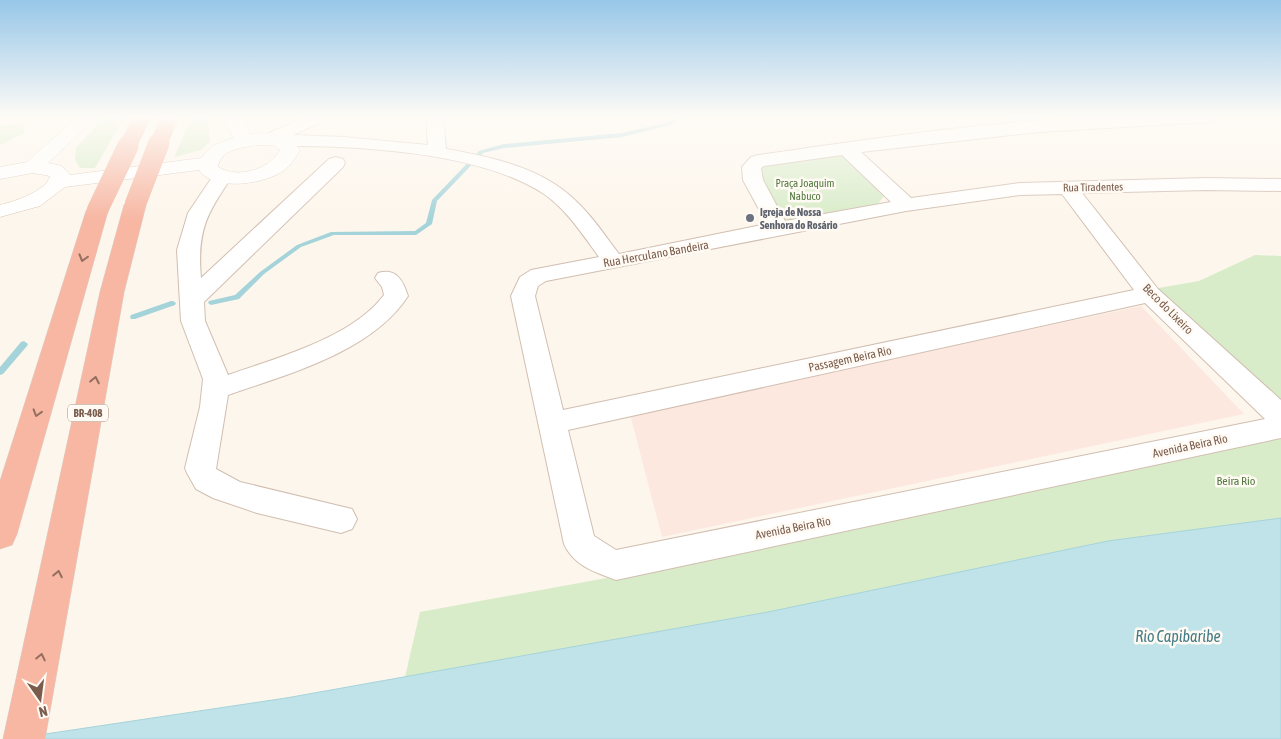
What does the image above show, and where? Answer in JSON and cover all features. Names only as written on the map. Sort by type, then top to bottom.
[{"type":"highway","points":[[0,534],[97,211],[125,151]]},
{"type":"highway","name":"BR-408","points":[[24,739],[121,250],[135,205],[156,151]]},
{"type":"main road","points":[[32,167],[49,151]]},
{"type":"main road","points":[[215,170],[219,151]]},
{"type":"main road","points":[[0,210],[27,203],[42,196],[59,182],[215,170],[248,177],[274,169],[283,163],[289,151]]},
{"type":"main road","points":[[0,173],[32,167],[55,170],[60,175],[59,182]]},
{"type":"street","points":[[424,151],[488,163],[516,172],[550,188],[579,216],[613,261]]},
{"type":"street","points":[[826,151],[752,164],[750,167],[753,180],[779,228],[906,205]]},
{"type":"street","points":[[850,151],[906,205]]},
{"type":"street","points":[[191,301],[336,163]]},
{"type":"street","points":[[215,170],[192,233],[188,250],[193,321],[213,370],[216,389],[200,468],[202,475],[210,482],[230,490],[342,519]]},
{"type":"street","name":"Rua Tiradentes","points":[[906,205],[1020,189],[1206,184],[1281,185]]},
{"type":"street","name":"Beco do Lixeiro","points":[[1068,188],[1150,294],[1281,417]]},
{"type":"street","name":"Rua Herculano Bandeira","points":[[532,278],[714,243],[779,228]]},
{"type":"street","points":[[216,389],[305,356],[374,320],[386,311],[396,296],[393,284],[386,278]]},
{"type":"street","name":"Avenida Beira Rio","points":[[532,278],[525,287],[524,296],[551,423],[580,544],[596,557],[616,564],[1281,427]]},
{"type":"street","name":"Passagem Beira Rio","points":[[551,423],[1150,294]]},
{"type":"shaded area","points":[[1141,306],[1244,414],[662,537],[630,414]]},
{"type":"green space","points":[[76,151],[104,151],[95,168],[80,168],[75,160]]},
{"type":"green space","points":[[176,151],[195,151],[174,157]]},
{"type":"green space","name":"Praça Joaquim Nabuco","points":[[844,154],[886,193],[878,204],[792,222],[779,216],[758,168],[763,164]]},
{"type":"green space","points":[[1255,255],[1281,256],[1281,404],[1153,289],[1199,281]]},
{"type":"green space","name":"Beira Rio","points":[[1281,427],[1281,518],[1108,541],[768,612],[405,677],[420,612],[634,573]]},
{"type":"water","name":"Rio Capibaribe","points":[[1281,518],[1281,739],[12,739],[286,698],[768,612],[1108,541]]},
{"type":"waterway","points":[[211,303],[237,297],[262,273],[299,246],[333,233],[416,233],[429,224],[434,201],[483,151]]},
{"type":"waterway","points":[[133,317],[173,303]]},
{"type":"waterway","points":[[0,372],[24,344]]},
{"type":"place","name":"Igreja de Nossa Senhora do Rosário","points":[[750,218]]}]
